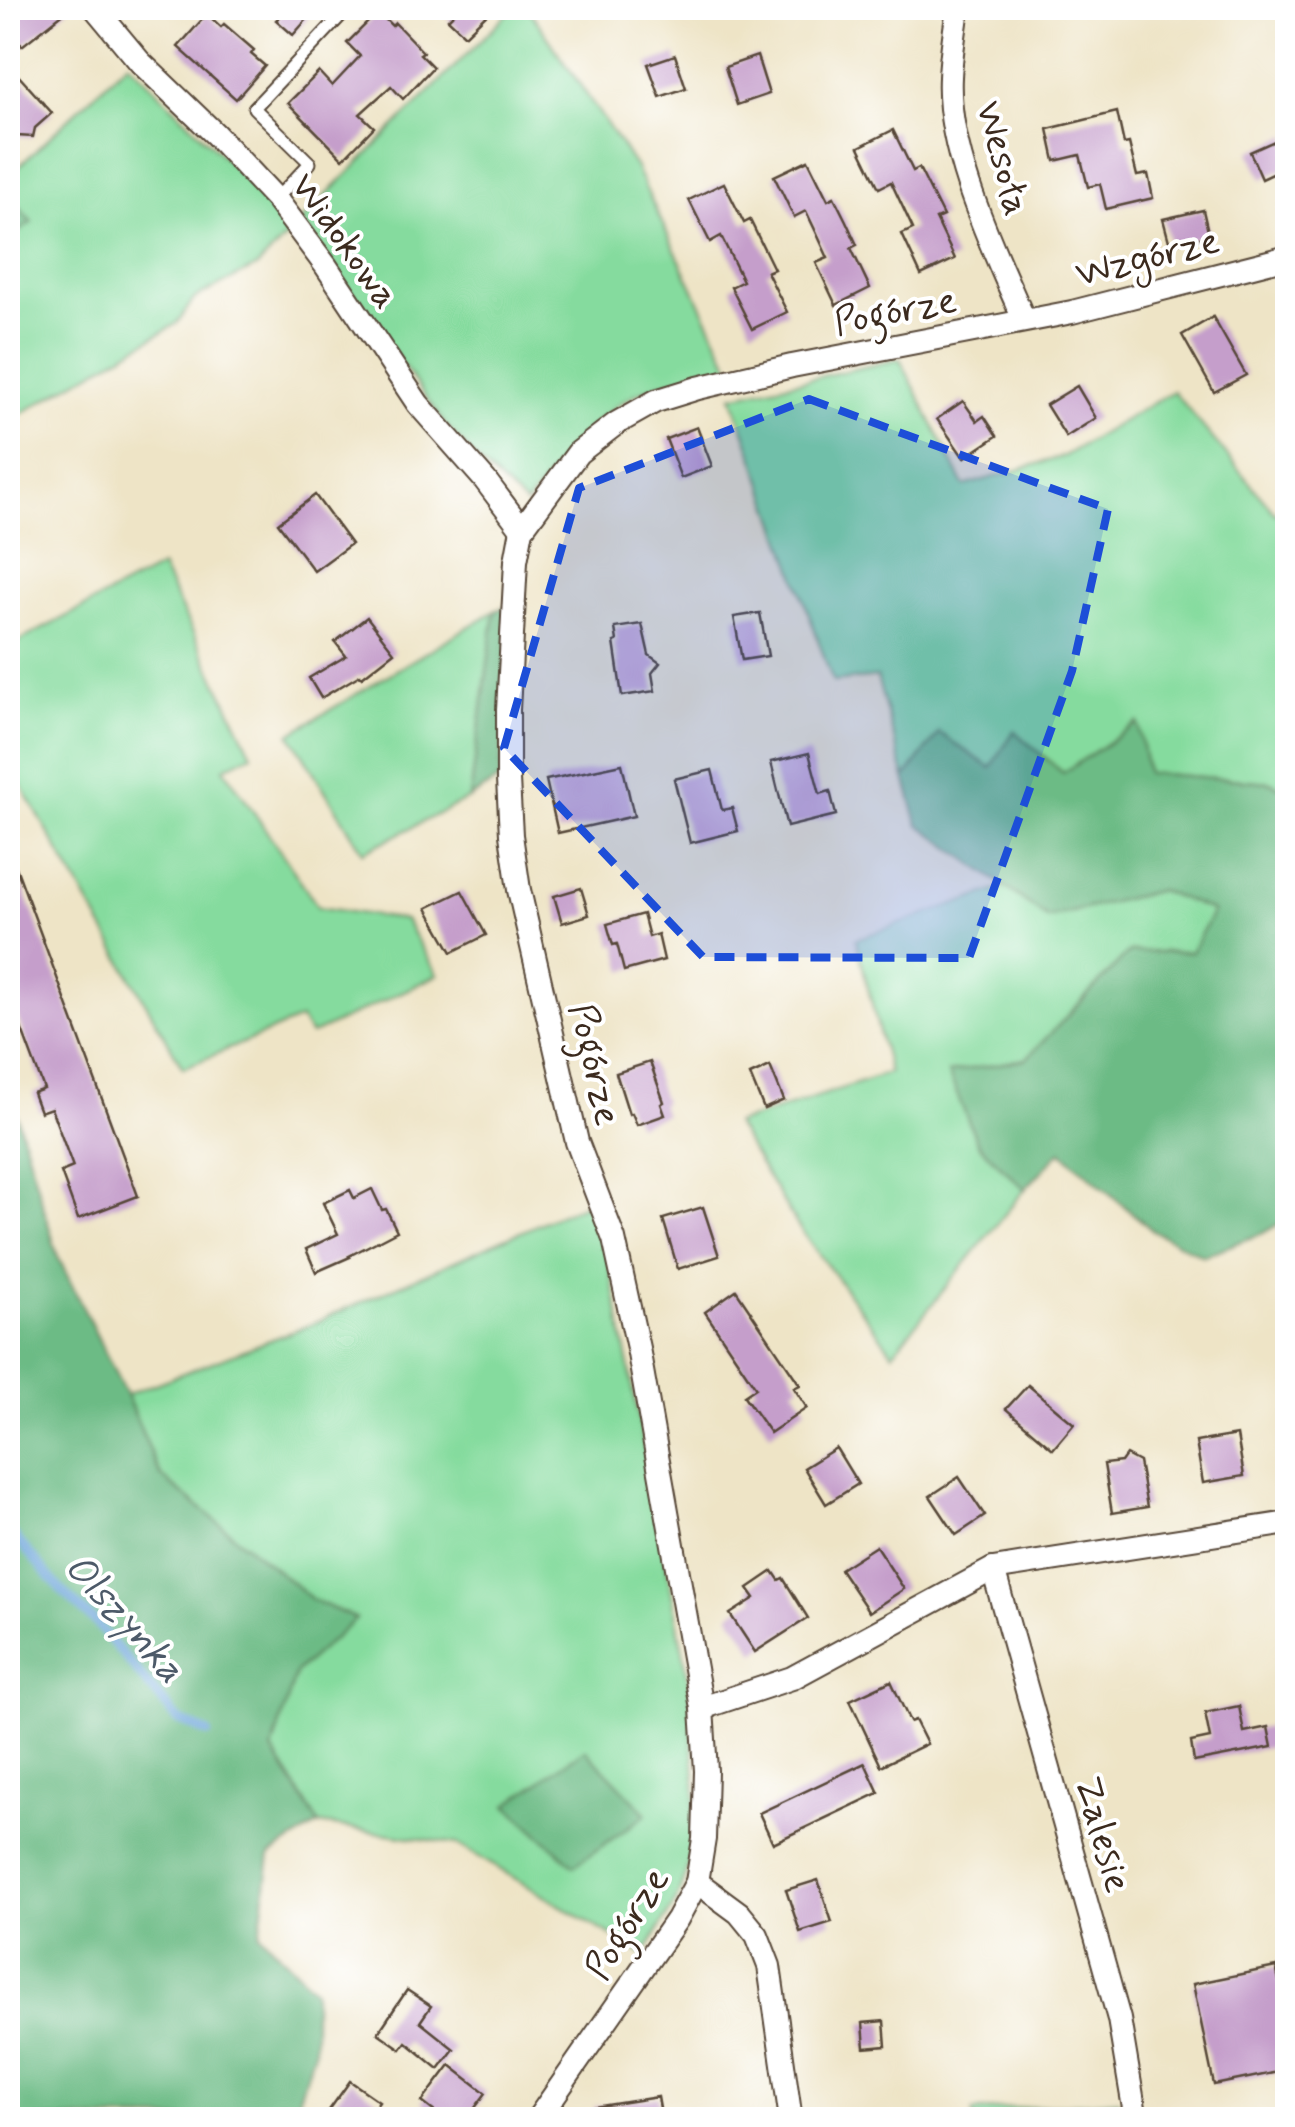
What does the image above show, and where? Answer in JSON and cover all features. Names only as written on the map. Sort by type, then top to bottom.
[{"type":"street","name":"Widokowa","points":[[94,8],[140,62],[276,199],[418,404],[522,529]]},
{"type":"street","name":"Wesoła","points":[[958,8],[950,80],[954,127],[976,209],[1024,320]]},
{"type":"street","name":"Wzgórze","points":[[1024,320],[1072,312],[1288,256]]},
{"type":"street","name":"Pogórze","points":[[538,2120],[677,1919],[696,1882],[704,1839],[706,1771],[702,1708],[638,1348],[614,1239],[577,1142],[511,835],[508,738],[516,561],[522,529],[578,452],[617,423],[656,402],[792,366],[1024,320]]},
{"type":"street","points":[[702,1708],[792,1678],[993,1569],[1288,1523]]},
{"type":"street","name":"Zalesie","points":[[993,1569],[1119,2020],[1136,2120]]},
{"type":"street","points":[[696,1882],[739,1913],[757,1935],[769,1966],[790,2120]]},
{"type":"lane","points":[[276,199],[310,163],[254,108],[348,8]]},
{"type":"highlighted area","points":[[809,399],[1108,509],[1072,671],[969,958],[703,957],[504,748],[579,488]]},
{"type":"green space","points":[[513,8],[528,8],[635,166],[731,368],[656,386],[616,406],[583,435],[526,505],[444,423],[300,222]]},
{"type":"green space","points":[[128,62],[250,183],[290,234],[258,266],[195,298],[176,324],[8,421],[8,239],[31,222],[8,195],[8,177]]},
{"type":"green space","points":[[8,195],[32,222],[8,239]]},
{"type":"green space","points":[[900,359],[964,486],[1064,456],[1173,391],[1275,513],[1287,509],[1287,790],[1270,782],[1147,773],[1137,723],[1063,773],[1015,732],[991,768],[939,733],[905,778],[877,677],[833,682],[732,396]]},
{"type":"green space","points":[[161,567],[252,754],[224,768],[318,907],[405,920],[438,975],[311,1035],[300,1019],[183,1068],[20,783],[8,787],[8,647]]},
{"type":"green space","points":[[509,605],[501,778],[470,798],[495,611]]},
{"type":"green space","points":[[495,611],[470,798],[363,852],[290,734]]},
{"type":"green space","points":[[1138,723],[1147,773],[1270,782],[1287,790],[1287,1219],[1263,1233],[1203,1256],[1152,1230],[1061,1151],[1025,1189],[978,1144],[948,1073],[1026,1059],[1129,952],[1191,952],[1213,911],[1160,890],[1048,918],[918,824],[905,778],[939,733],[991,768],[1014,731],[1063,773]]},
{"type":"green space","points":[[1006,887],[1048,918],[1160,890],[1214,911],[1191,952],[1129,952],[1026,1059],[949,1073],[978,1144],[1025,1189],[893,1353],[797,1225],[735,1124],[889,1073],[856,939]]},
{"type":"green space","points":[[8,1086],[58,1257],[161,1476],[313,1600],[356,1619],[296,1672],[272,1750],[319,1824],[270,1855],[260,1934],[314,1989],[314,2051],[299,2097],[310,2119],[8,2119]]},
{"type":"green space","points":[[586,1203],[605,1241],[689,1682],[696,1794],[688,1866],[676,1901],[644,1955],[457,1844],[319,1824],[272,1750],[296,1672],[355,1618],[313,1600],[161,1476],[126,1395],[312,1324]]},
{"type":"green space","points":[[585,1749],[647,1814],[574,1866],[507,1805]]},
{"type":"green space","points":[[1118,2100],[1122,2119],[973,2119],[973,2112]]},
{"type":"building","points":[[8,8],[70,8],[22,46],[8,24]]},
{"type":"building","points":[[288,8],[317,8],[293,35],[276,20]]},
{"type":"building","points":[[459,8],[493,8],[465,35],[448,19]]},
{"type":"building","points":[[378,12],[392,26],[395,23],[433,67],[403,99],[391,86],[360,114],[374,127],[343,159],[288,103],[319,72],[332,86],[360,56],[347,43]]},
{"type":"building","points":[[207,14],[254,50],[251,54],[265,66],[236,99],[178,47]]},
{"type":"building","points":[[675,55],[686,88],[660,97],[648,64]]},
{"type":"building","points":[[757,56],[769,94],[737,105],[725,67]]},
{"type":"building","points":[[8,64],[52,113],[35,128],[33,137],[17,136],[8,125]]},
{"type":"building","points":[[1117,112],[1137,176],[1148,174],[1153,198],[1106,209],[1100,184],[1088,187],[1080,155],[1055,161],[1048,129]]},
{"type":"building","points":[[893,130],[913,171],[919,168],[943,216],[936,219],[955,259],[921,275],[902,234],[913,229],[891,182],[879,188],[859,147]]},
{"type":"building","points":[[1288,135],[1288,167],[1262,179],[1250,152]]},
{"type":"building","points":[[808,160],[828,200],[834,197],[846,221],[857,245],[851,248],[870,288],[836,305],[816,263],[828,258],[806,211],[794,217],[774,176]]},
{"type":"building","points":[[724,183],[744,223],[750,220],[774,269],[767,272],[787,312],[752,329],[731,287],[743,281],[721,236],[710,242],[689,200]]},
{"type":"building","points":[[1203,210],[1209,236],[1170,245],[1163,219]]},
{"type":"building","points":[[1213,317],[1246,375],[1214,392],[1182,335]]},
{"type":"building","points":[[1077,386],[1096,418],[1066,437],[1046,405]]},
{"type":"building","points":[[963,401],[977,421],[984,416],[997,436],[964,458],[937,419]]},
{"type":"building","points":[[697,427],[712,466],[681,478],[666,439]]},
{"type":"building","points":[[315,495],[351,544],[314,571],[278,523]]},
{"type":"building","points":[[760,613],[768,656],[742,660],[734,617]]},
{"type":"building","points":[[367,617],[394,652],[362,677],[321,698],[309,678],[346,656],[335,642]]},
{"type":"building","points":[[642,624],[649,655],[660,663],[652,673],[655,691],[622,696],[615,628]]},
{"type":"building","points":[[809,753],[820,794],[830,791],[836,815],[787,827],[771,762]]},
{"type":"building","points":[[622,764],[634,816],[558,833],[546,780]]},
{"type":"building","points":[[712,770],[722,810],[732,808],[738,831],[690,843],[674,779]]},
{"type":"building","points":[[8,851],[138,1196],[78,1219],[61,1172],[73,1167],[51,1108],[40,1112],[33,1093],[44,1089],[16,1014],[8,1017]]},
{"type":"building","points":[[581,888],[589,915],[562,923],[554,896]]},
{"type":"building","points":[[462,891],[486,935],[452,952],[427,908]]},
{"type":"building","points":[[643,914],[649,937],[658,934],[664,960],[624,971],[607,924]]},
{"type":"building","points":[[650,1062],[665,1115],[637,1125],[632,1113],[629,1114],[616,1073]]},
{"type":"building","points":[[770,1066],[784,1100],[764,1109],[750,1075]]},
{"type":"building","points":[[372,1189],[397,1231],[316,1272],[306,1249],[338,1234],[323,1203],[350,1190],[354,1198]]},
{"type":"building","points":[[703,1207],[719,1256],[678,1269],[663,1219]]},
{"type":"building","points":[[736,1290],[800,1385],[794,1388],[807,1408],[770,1433],[744,1396],[756,1388],[705,1312]]},
{"type":"building","points":[[1028,1385],[1074,1424],[1053,1449],[1006,1409]]},
{"type":"building","points":[[1237,1435],[1244,1476],[1203,1483],[1196,1442]]},
{"type":"building","points":[[836,1448],[858,1484],[826,1504],[804,1468]]},
{"type":"building","points":[[1126,1455],[1139,1462],[1147,1507],[1112,1513],[1104,1464],[1121,1462]]},
{"type":"building","points":[[959,1477],[985,1516],[956,1535],[930,1496]]},
{"type":"building","points":[[876,1546],[904,1589],[869,1612],[840,1569]]},
{"type":"building","points":[[773,1571],[779,1580],[783,1578],[808,1618],[755,1652],[730,1614],[755,1598],[748,1588]]},
{"type":"building","points":[[891,1681],[910,1722],[915,1720],[927,1744],[881,1766],[850,1700]]},
{"type":"building","points":[[1239,1706],[1244,1732],[1268,1727],[1272,1747],[1194,1762],[1191,1742],[1210,1738],[1205,1713]]},
{"type":"building","points":[[865,1763],[879,1793],[773,1843],[759,1813]]},
{"type":"building","points":[[818,1880],[832,1922],[800,1932],[786,1890]]},
{"type":"building","points":[[1276,1967],[1288,2022],[1288,2070],[1214,2085],[1193,1984]]},
{"type":"building","points":[[407,1990],[431,2006],[420,2022],[454,2049],[439,2069],[406,2042],[401,2049],[378,2033]]},
{"type":"building","points":[[884,2021],[886,2046],[865,2048],[863,2023]]},
{"type":"building","points":[[450,2065],[486,2093],[466,2120],[445,2120],[422,2102]]},
{"type":"building","points":[[350,2081],[379,2101],[366,2120],[322,2120]]},
{"type":"building","points":[[658,2097],[662,2120],[595,2120],[594,2107]]},
{"type":"waterway","name":"Olszynka","points":[[8,1529],[96,1623],[178,1720],[208,1733]]}]
